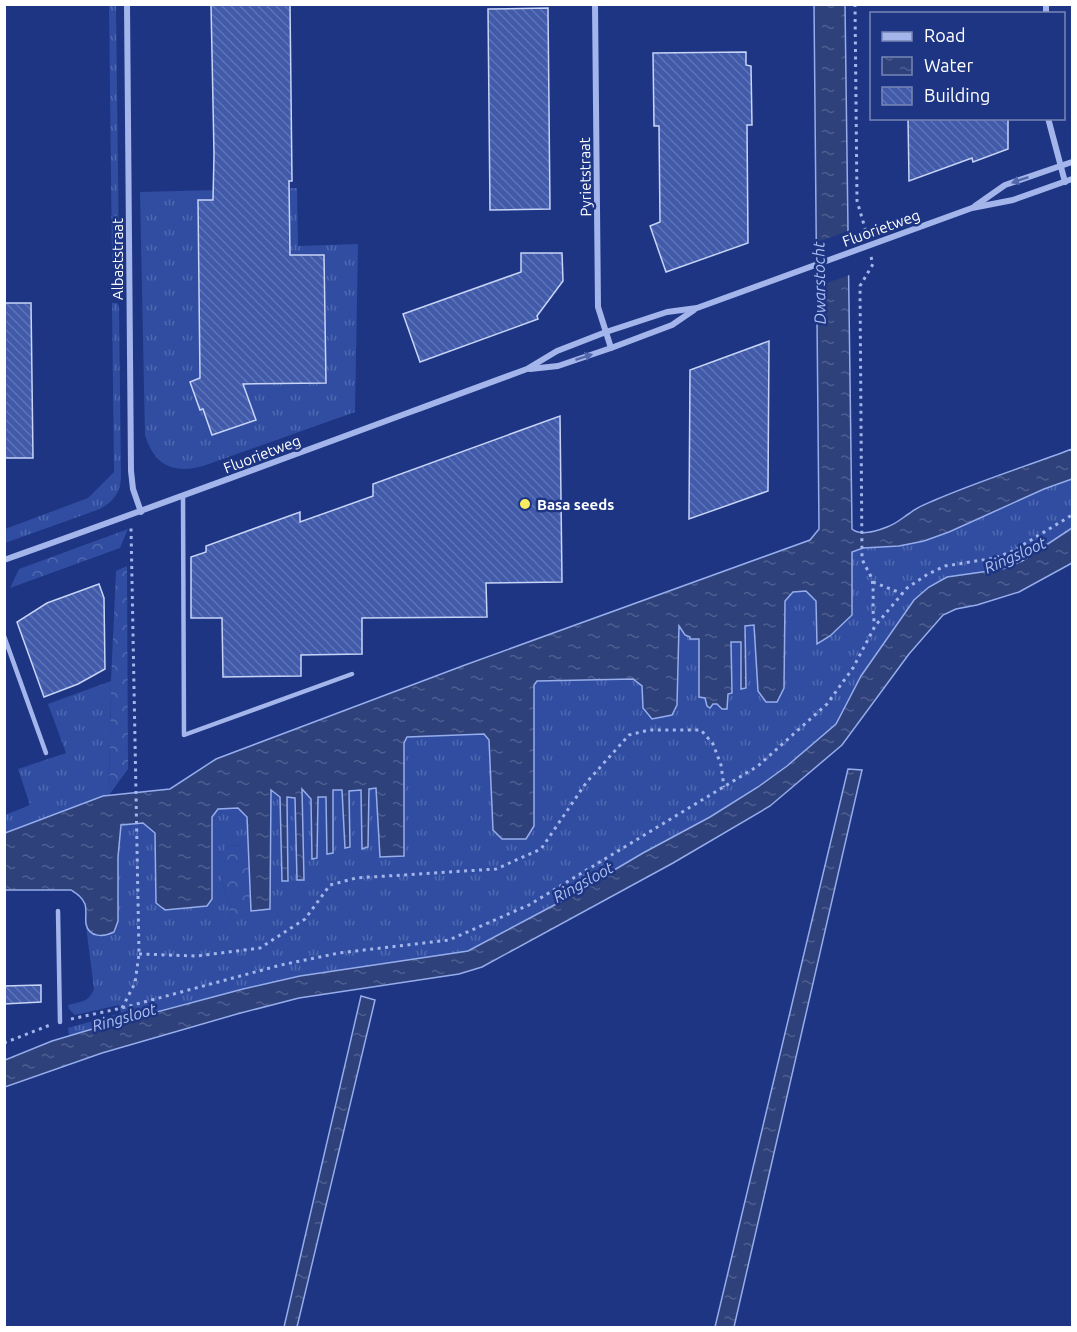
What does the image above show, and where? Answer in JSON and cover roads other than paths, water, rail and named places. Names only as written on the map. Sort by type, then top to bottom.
[{"type":"street","name":"Albaststraat","points":[[127,4],[131,471],[133,489],[141,512]]},
{"type":"street","name":"Pyrietstraat","points":[[595,4],[598,308],[611,348]]},
{"type":"street","points":[[1048,120],[1065,182]]},
{"type":"street","name":"Fluorietweg","points":[[972,208],[1005,185],[1072,162]]},
{"type":"street","name":"Fluorietweg","points":[[4,560],[141,512],[527,369],[557,351],[606,332],[667,312],[697,308],[972,208],[1013,200],[1072,179]]},
{"type":"street","name":"Fluorietweg","points":[[527,369],[558,366],[611,348],[672,325],[697,308]]},
{"type":"lane","points":[[183,496],[184,735],[352,674]]},
{"type":"lane","points":[[4,636],[46,753]]},
{"type":"lane","points":[[58,912],[60,1022]]},
{"type":"water","name":"Dwarstocht","points":[[814,5],[845,5],[852,529],[864,532],[883,529],[935,500],[1072,449],[1072,479],[924,541],[899,546],[863,548],[852,552],[852,615],[830,636],[817,644],[816,601],[806,591],[793,592],[785,601],[784,688],[777,702],[766,702],[758,691],[754,625],[745,626],[746,688],[741,689],[741,642],[731,642],[732,693],[728,694],[727,709],[722,709],[717,704],[713,704],[710,708],[705,698],[699,697],[699,639],[690,639],[679,626],[677,705],[672,715],[652,719],[643,708],[642,686],[633,679],[537,681],[534,685],[534,826],[526,839],[502,839],[493,830],[489,740],[484,734],[407,737],[404,743],[404,856],[380,857],[376,788],[369,789],[368,847],[362,849],[361,790],[349,791],[350,847],[345,848],[342,790],[333,790],[333,853],[327,854],[326,797],[318,797],[317,858],[312,859],[311,799],[302,789],[304,880],[297,880],[295,798],[287,797],[288,881],[282,881],[280,797],[271,790],[270,909],[251,911],[247,817],[238,808],[218,809],[212,817],[212,899],[207,906],[165,910],[156,903],[155,833],[143,823],[121,825],[118,857],[118,921],[114,932],[97,935],[90,932],[86,924],[85,904],[71,890],[5,890],[5,833],[103,796],[170,789],[216,759],[465,665],[810,540],[819,529]]},
{"type":"water","points":[[1072,528],[1072,563],[1019,592],[956,609],[943,615],[909,654],[842,745],[770,806],[673,863],[482,967],[459,974],[299,998],[102,1053],[5,1087],[5,1060],[52,1041],[89,1030],[300,976],[468,951],[710,817],[787,766],[836,724],[861,676],[914,600],[929,587],[947,577],[1003,569],[1022,561]]},
{"type":"water","points":[[848,769],[862,770],[734,1327],[715,1327]]},
{"type":"water","points":[[361,996],[375,1000],[297,1327],[284,1327]]},
{"type":"place","name":"Basa seeds","points":[[525,504]]},
{"type":"water label","name":"Ringsloot","points":[[1015,555]]},
{"type":"water label","name":"Ringsloot","points":[[583,882]]},
{"type":"water label","name":"Ringsloot","points":[[124,1017]]}]
